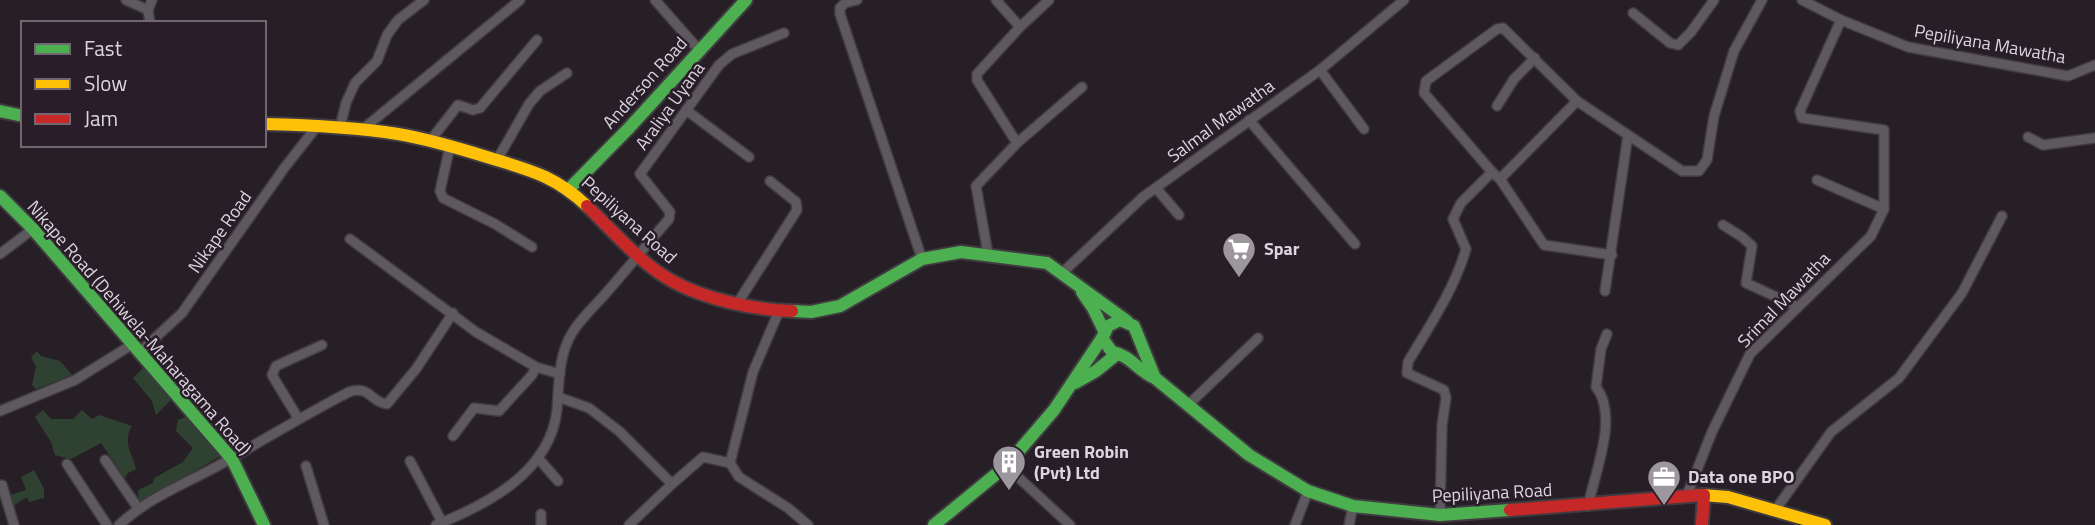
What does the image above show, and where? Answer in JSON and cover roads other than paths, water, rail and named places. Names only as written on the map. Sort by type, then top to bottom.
[{"type":"main road","name":"Anderson Road","points":[[569,189],[746,0]]},
{"type":"main road","points":[[0,111],[21,116]]},
{"type":"main road","name":"Pepiliyana Road","points":[[266,124],[363,129],[430,141],[543,174],[569,189],[637,254],[670,280],[685,288],[737,304],[779,311],[811,312],[840,306],[922,258],[961,252],[1047,263],[1077,286]]},
{"type":"main road","name":"Nikape Road (Dehiwela-Maharagama Road)","points":[[0,196],[33,229],[232,459],[264,525]]},
{"type":"main road","points":[[1077,286],[1134,326],[1155,378]]},
{"type":"main road","points":[[1077,286],[1093,308],[1105,345],[1120,354]]},
{"type":"main road","points":[[934,525],[1006,466],[1054,410],[1108,326],[1120,320],[1127,321]]},
{"type":"main road","points":[[1071,385],[1120,354],[1130,352],[1138,341],[1138,334]]},
{"type":"main road","name":"Pepiliyana Road","points":[[1120,354],[1145,374],[1155,378],[1249,455],[1308,491],[1353,506],[1440,515],[1588,506],[1704,495],[1728,496],[1825,525]]},
{"type":"main road","points":[[1702,525],[1704,495]]},
{"type":"street","points":[[126,0],[150,5]]},
{"type":"street","points":[[340,127],[355,83],[377,61],[387,35],[398,20],[424,0]]},
{"type":"street","points":[[363,129],[520,0]]},
{"type":"street","points":[[655,0],[699,50]]},
{"type":"street","points":[[857,0],[845,3],[840,8],[840,14],[922,258]]},
{"type":"street","points":[[996,0],[1020,27]]},
{"type":"street","points":[[1017,144],[977,80],[977,74],[1049,0]]},
{"type":"street","name":"Salmal Mawatha","points":[[1062,273],[1143,197],[1320,70],[1404,0]]},
{"type":"street","points":[[1633,13],[1670,43],[1678,45],[1692,32],[1714,0]]},
{"type":"street","points":[[1612,255],[1545,245],[1500,179],[1424,93],[1426,81],[1497,29],[1503,28],[1577,101],[1682,172],[1699,171],[1707,160],[1714,116],[1734,51],[1762,0]]},
{"type":"street","name":"Pepiliyana Mawatha","points":[[1802,0],[1841,20],[1908,47],[2068,76],[2095,65]]},
{"type":"street","name":"Srimal Mawatha","points":[[1687,495],[1712,432],[1750,354],[1796,306],[1871,236],[1884,209],[1884,130],[1802,118],[1800,111],[1841,20]]},
{"type":"street","name":"Araliya Uyana","points":[[637,254],[669,219],[670,212],[640,174],[719,65],[732,54],[784,33]]},
{"type":"street","points":[[430,141],[458,106],[473,110],[480,108],[537,40]]},
{"type":"street","points":[[1497,106],[1514,79],[1535,58]]},
{"type":"street","points":[[1320,70],[1364,129]]},
{"type":"street","points":[[497,160],[529,104],[540,91],[567,73]]},
{"type":"street","points":[[988,254],[976,187],[1017,144],[1082,87]]},
{"type":"street","points":[[1500,179],[1577,101]]},
{"type":"street","points":[[686,110],[749,157]]},
{"type":"street","points":[[1249,120],[1355,244]]},
{"type":"street","name":"Nikape Road","points":[[0,411],[75,380],[137,348],[182,313],[285,167],[318,125]]},
{"type":"street","points":[[1605,292],[1628,135]]},
{"type":"street","points":[[2028,137],[2043,145],[2095,138]]},
{"type":"street","points":[[450,146],[440,191],[443,198],[495,224],[532,247]]},
{"type":"street","points":[[1440,515],[1442,425],[1446,398],[1444,390],[1407,373],[1408,362],[1454,284],[1462,264],[1466,249],[1453,219],[1461,203],[1492,172]]},
{"type":"street","points":[[1817,180],[1884,209]]},
{"type":"street","points":[[737,304],[797,210],[796,202],[770,181]]},
{"type":"street","points":[[1156,188],[1179,215]]},
{"type":"street","points":[[1776,509],[1831,432],[1899,378],[1962,293],[2002,216]]},
{"type":"street","points":[[1723,225],[1752,246],[1746,283],[1796,306]]},
{"type":"street","points":[[0,254],[33,229]]},
{"type":"street","points":[[350,239],[476,332],[536,367],[559,374]]},
{"type":"street","points":[[410,461],[439,524],[471,510],[510,485],[539,460],[555,426],[559,374],[571,334],[637,254]]},
{"type":"street","points":[[730,463],[753,372],[779,311]]},
{"type":"street","points":[[118,525],[138,508],[232,459],[298,418],[357,390],[366,391],[380,403],[387,404],[416,369],[453,313]]},
{"type":"street","points":[[1588,506],[1607,420],[1604,398],[1596,387],[1601,349],[1607,334]]},
{"type":"street","points":[[1187,406],[1258,338]]},
{"type":"street","points":[[298,418],[272,371],[276,366],[322,345]]},
{"type":"street","points":[[453,436],[474,408],[499,411],[536,367]]},
{"type":"street","points":[[558,397],[589,408],[619,431],[672,484]]},
{"type":"street","points":[[629,525],[703,457],[730,463],[739,477],[788,508],[808,525]]},
{"type":"street","points":[[105,460],[138,508]]},
{"type":"street","points":[[539,460],[558,481]]},
{"type":"street","points":[[67,464],[107,525]]},
{"type":"street","points":[[306,466],[324,525]]},
{"type":"street","points":[[1006,466],[1070,525]]},
{"type":"street","points":[[2,485],[14,525]]},
{"type":"street","points":[[1295,525],[1308,491]]},
{"type":"street","points":[[1349,525],[1353,506]]},
{"type":"street","points":[[541,514],[541,525]]},
{"type":"place","name":"Spar","points":[[1239,279]]},
{"type":"place","name":"Green Robin (Pvt) Ltd","points":[[1009,492]]},
{"type":"place","name":"Data one BPO","points":[[1664,507]]}]
